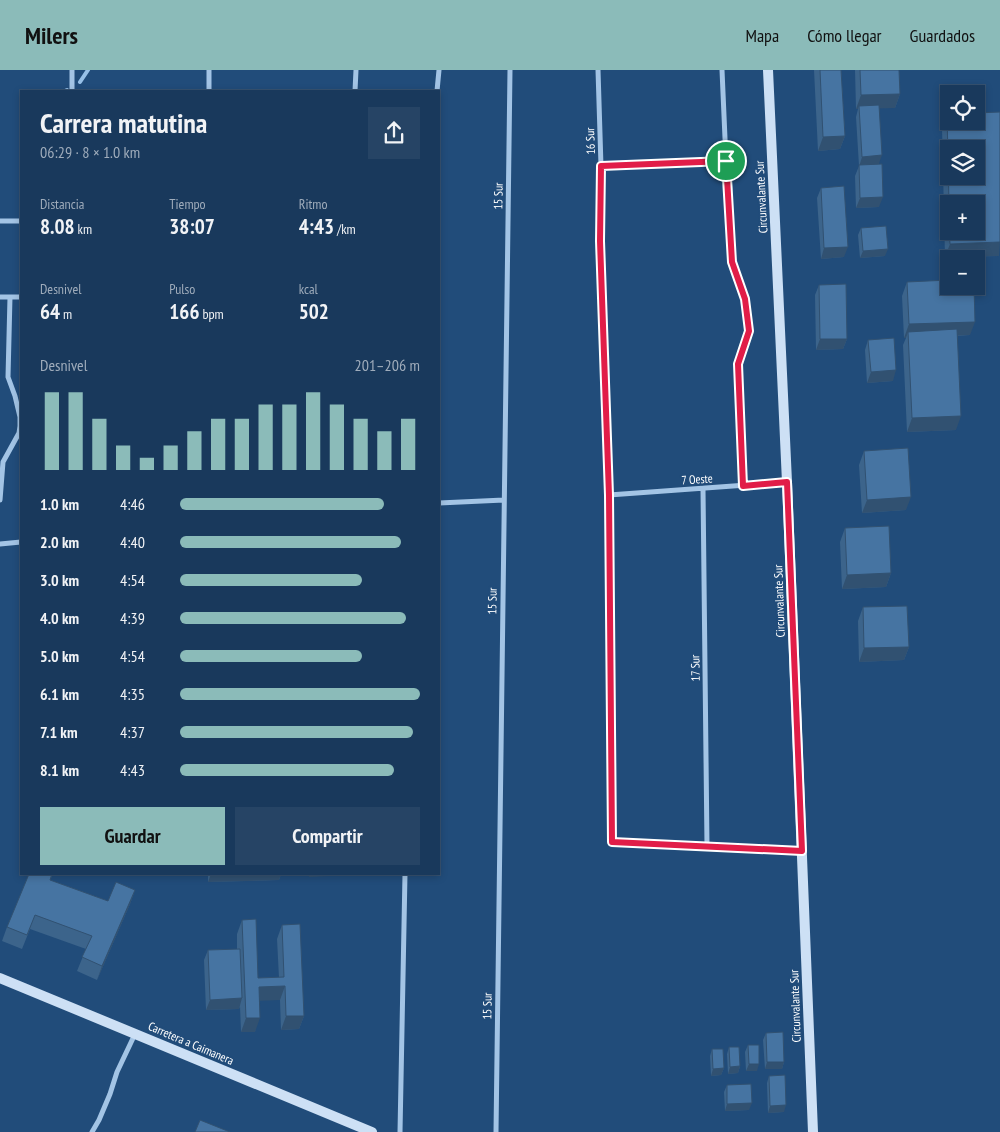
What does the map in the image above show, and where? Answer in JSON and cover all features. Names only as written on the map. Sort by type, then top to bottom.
[{"type":"main road","name":"Circunvalante Sur","points":[[768,70],[787,482],[812,1131]]},
{"type":"main road","name":"Carretera a Caimanera","points":[[0,978],[372,1132]]},
{"type":"street","points":[[72,70],[72,90]]},
{"type":"street","points":[[209,70],[209,90]]},
{"type":"street","points":[[355,90],[356,70]]},
{"type":"street","points":[[437,90],[439,70]]},
{"type":"street","name":"15 Sur","points":[[496,1132],[510,70]]},
{"type":"street","name":"16 Sur","points":[[598,70],[601,166],[600,241],[609,495],[612,842],[707,846]]},
{"type":"street","points":[[722,70],[732,262],[745,299],[749,331],[738,364],[743,486]]},
{"type":"street","points":[[601,166],[726,161]]},
{"type":"street","points":[[0,221],[20,221]]},
{"type":"street","points":[[0,296],[20,297]]},
{"type":"street","points":[[0,500],[1,462],[20,433],[20,417],[8,377],[10,297]]},
{"type":"street","name":"7 Oeste","points":[[609,495],[787,482]]},
{"type":"street","name":"17 Sur","points":[[703,489],[707,846]]},
{"type":"street","points":[[440,503],[504,500]]},
{"type":"street","points":[[0,544],[20,542]]},
{"type":"street","points":[[707,846],[802,851]]},
{"type":"street","points":[[400,1132],[405,875]]},
{"type":"street","points":[[92,1132],[99,1120],[135,1034]]},
{"type":"building","points":[[820,70],[841,70],[845,136],[823,137]]},
{"type":"building","points":[[860,70],[899,70],[900,94],[861,95]]},
{"type":"building","points":[[879,105],[882,155],[862,157],[859,106]]},
{"type":"building","points":[[1000,112],[1000,242],[950,244],[950,240],[985,240],[985,195],[949,195],[949,185],[985,185],[985,140],[948,140],[947,130],[985,130],[985,113]]},
{"type":"building","points":[[882,164],[883,197],[860,198],[859,165]]},
{"type":"building","points":[[844,186],[848,247],[824,248],[821,188]]},
{"type":"building","points":[[886,226],[888,249],[863,251],[861,228]]},
{"type":"building","points":[[940,280],[940,295],[974,295],[975,322],[909,324],[907,282]]},
{"type":"building","points":[[846,284],[847,339],[820,339],[819,285]]},
{"type":"building","points":[[957,329],[961,416],[912,418],[908,332]]},
{"type":"building","points":[[894,338],[896,370],[871,372],[868,340]]},
{"type":"building","points":[[908,448],[911,497],[867,500],[864,451]]},
{"type":"building","points":[[889,526],[891,573],[847,575],[845,528]]},
{"type":"building","points":[[907,606],[909,647],[864,648],[863,607]]},
{"type":"building","points":[[29,875],[52,875],[50,880],[108,901],[116,882],[135,890],[102,966],[82,957],[92,936],[35,915],[27,935],[7,927]]},
{"type":"building","points":[[256,919],[258,978],[284,977],[282,925],[300,924],[304,1016],[286,1016],[285,986],[259,987],[260,1018],[246,1018],[242,920]]},
{"type":"building","points":[[240,949],[242,998],[210,1000],[208,950]]},
{"type":"building","points":[[783,1032],[784,1062],[767,1062],[766,1033]]},
{"type":"building","points":[[748,1045],[759,1045],[759,1064],[749,1064]]},
{"type":"building","points":[[729,1047],[739,1047],[740,1066],[730,1067]]},
{"type":"building","points":[[712,1049],[723,1049],[724,1068],[713,1069]]},
{"type":"building","points":[[785,1075],[786,1105],[770,1106],[769,1076]]},
{"type":"building","points":[[751,1084],[752,1103],[727,1104],[727,1085]]},
{"type":"building","points":[[200,1120],[230,1132],[195,1132]]},
{"type":"waterway","points":[[80,82],[88,70]]},
{"type":"route","points":[[726,161],[732,262],[745,299],[749,331],[738,364],[743,486],[787,482],[802,851],[612,842],[609,495],[600,241],[601,166],[726,161]]}]
